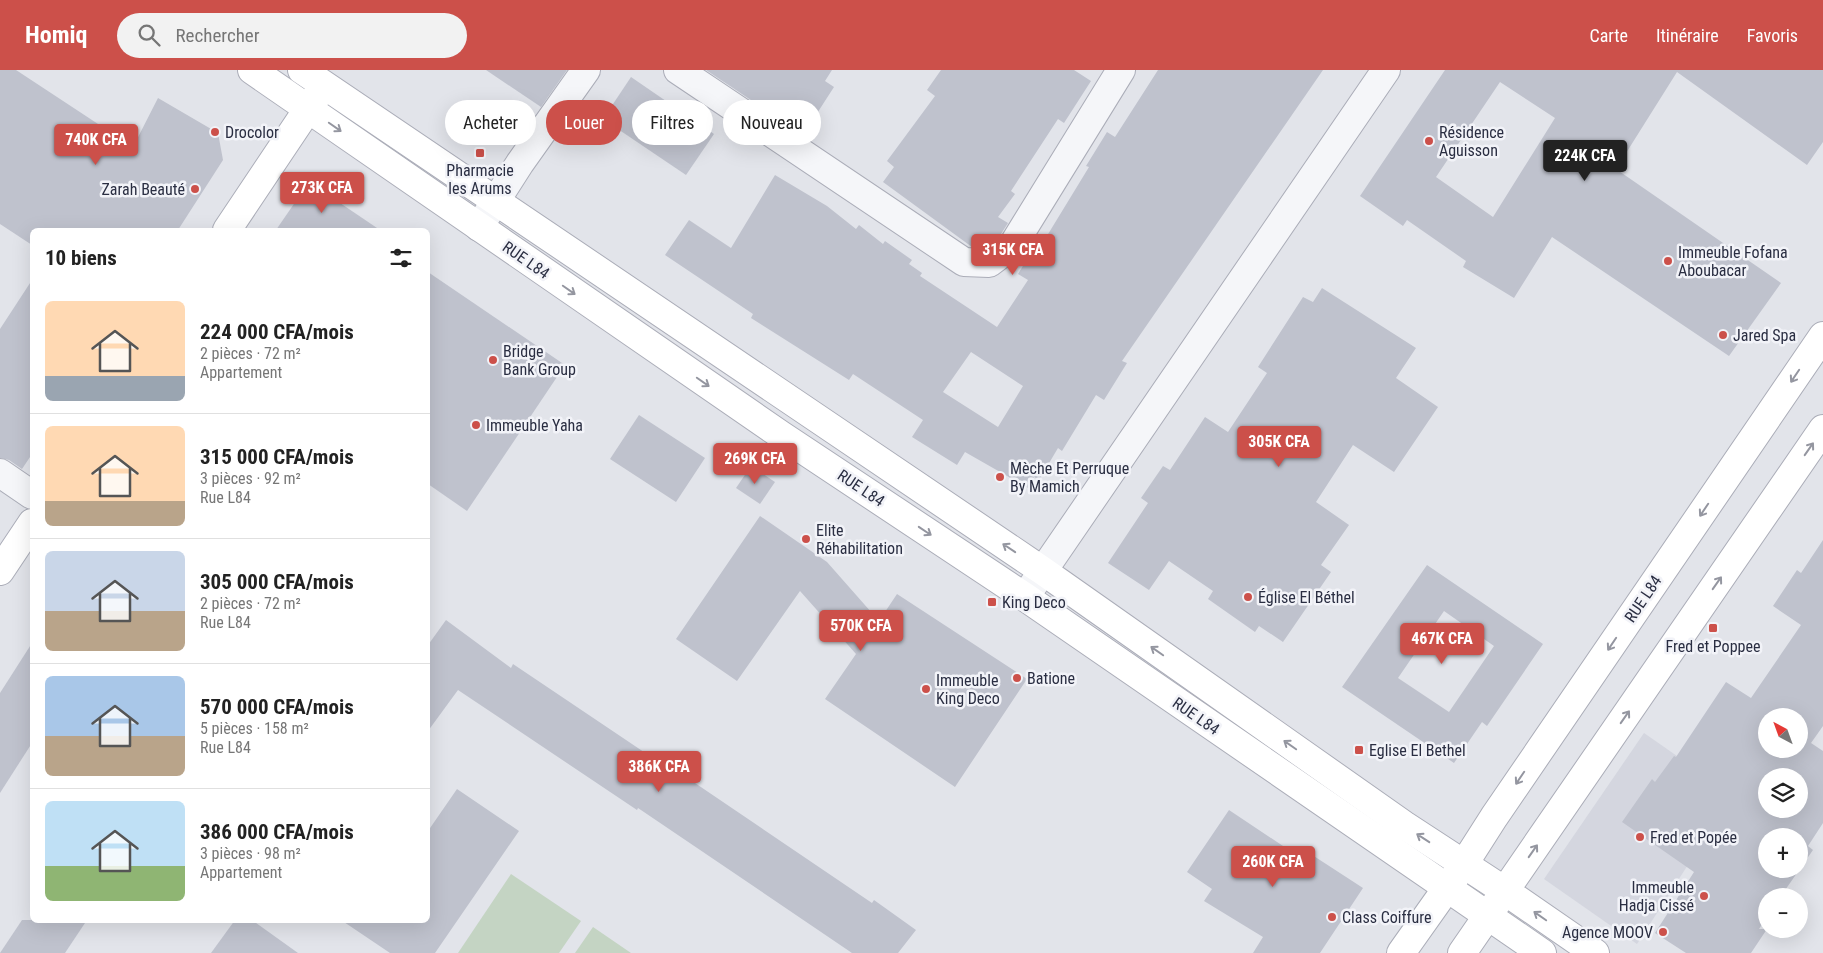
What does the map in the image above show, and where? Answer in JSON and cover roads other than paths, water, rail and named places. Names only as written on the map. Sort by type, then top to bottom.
[{"type":"street","name":"RUE L84","points":[[252,70],[781,435],[1025,597],[1542,953]]},
{"type":"street","points":[[478,227],[586,70]]},
{"type":"street","points":[[678,70],[964,262],[988,263],[1013,245],[1121,70]]},
{"type":"street","points":[[1025,597],[1386,70]]},
{"type":"street","name":"RUE L84","points":[[320,75],[495,201],[1043,570],[1404,825],[1595,953]]},
{"type":"street","points":[[228,228],[309,108],[320,75]]},
{"type":"street","name":"RUE L84","points":[[1401,953],[1464,864],[1494,817],[1823,336]]},
{"type":"street","points":[[1462,953],[1823,429]]},
{"type":"street","points":[[0,473],[30,494]]},
{"type":"street","points":[[0,571],[30,526]]},
{"type":"place","name":"Drocolor","points":[[215,132]]},
{"type":"place","name":"Résidence Aguisson","points":[[1429,141]]},
{"type":"place","name":"Pharmacie les Arums","points":[[480,153]]},
{"type":"place","name":"Zarah Beauté","points":[[195,189]]},
{"type":"place","name":"Immeuble Fofana Aboubacar","points":[[1668,261]]},
{"type":"place","name":"Jared Spa","points":[[1723,335]]},
{"type":"place","name":"Bridge Bank Group","points":[[493,360]]},
{"type":"place","name":"Immeuble Yaha","points":[[476,425]]},
{"type":"place","name":"Mèche Et Perruque By Mamich","points":[[1000,477]]},
{"type":"place","name":"Elite Réhabilitation","points":[[806,539]]},
{"type":"place","name":"Église El Béthel","points":[[1248,597]]},
{"type":"place","name":"King Deco","points":[[992,602]]},
{"type":"place","name":"Fred et Poppee","points":[[1713,628]]},
{"type":"place","name":"Batione","points":[[1017,678]]},
{"type":"place","name":"Immeuble King Deco","points":[[926,689]]},
{"type":"place","name":"Eglise El Bethel","points":[[1359,750]]},
{"type":"place","name":"Fred et Popée","points":[[1640,837]]},
{"type":"place","name":"Immeuble Hadja Cissé","points":[[1704,896]]},
{"type":"place","name":"Class Coiffure","points":[[1332,917]]},
{"type":"place","name":"Agence MOOV","points":[[1663,932]]}]
